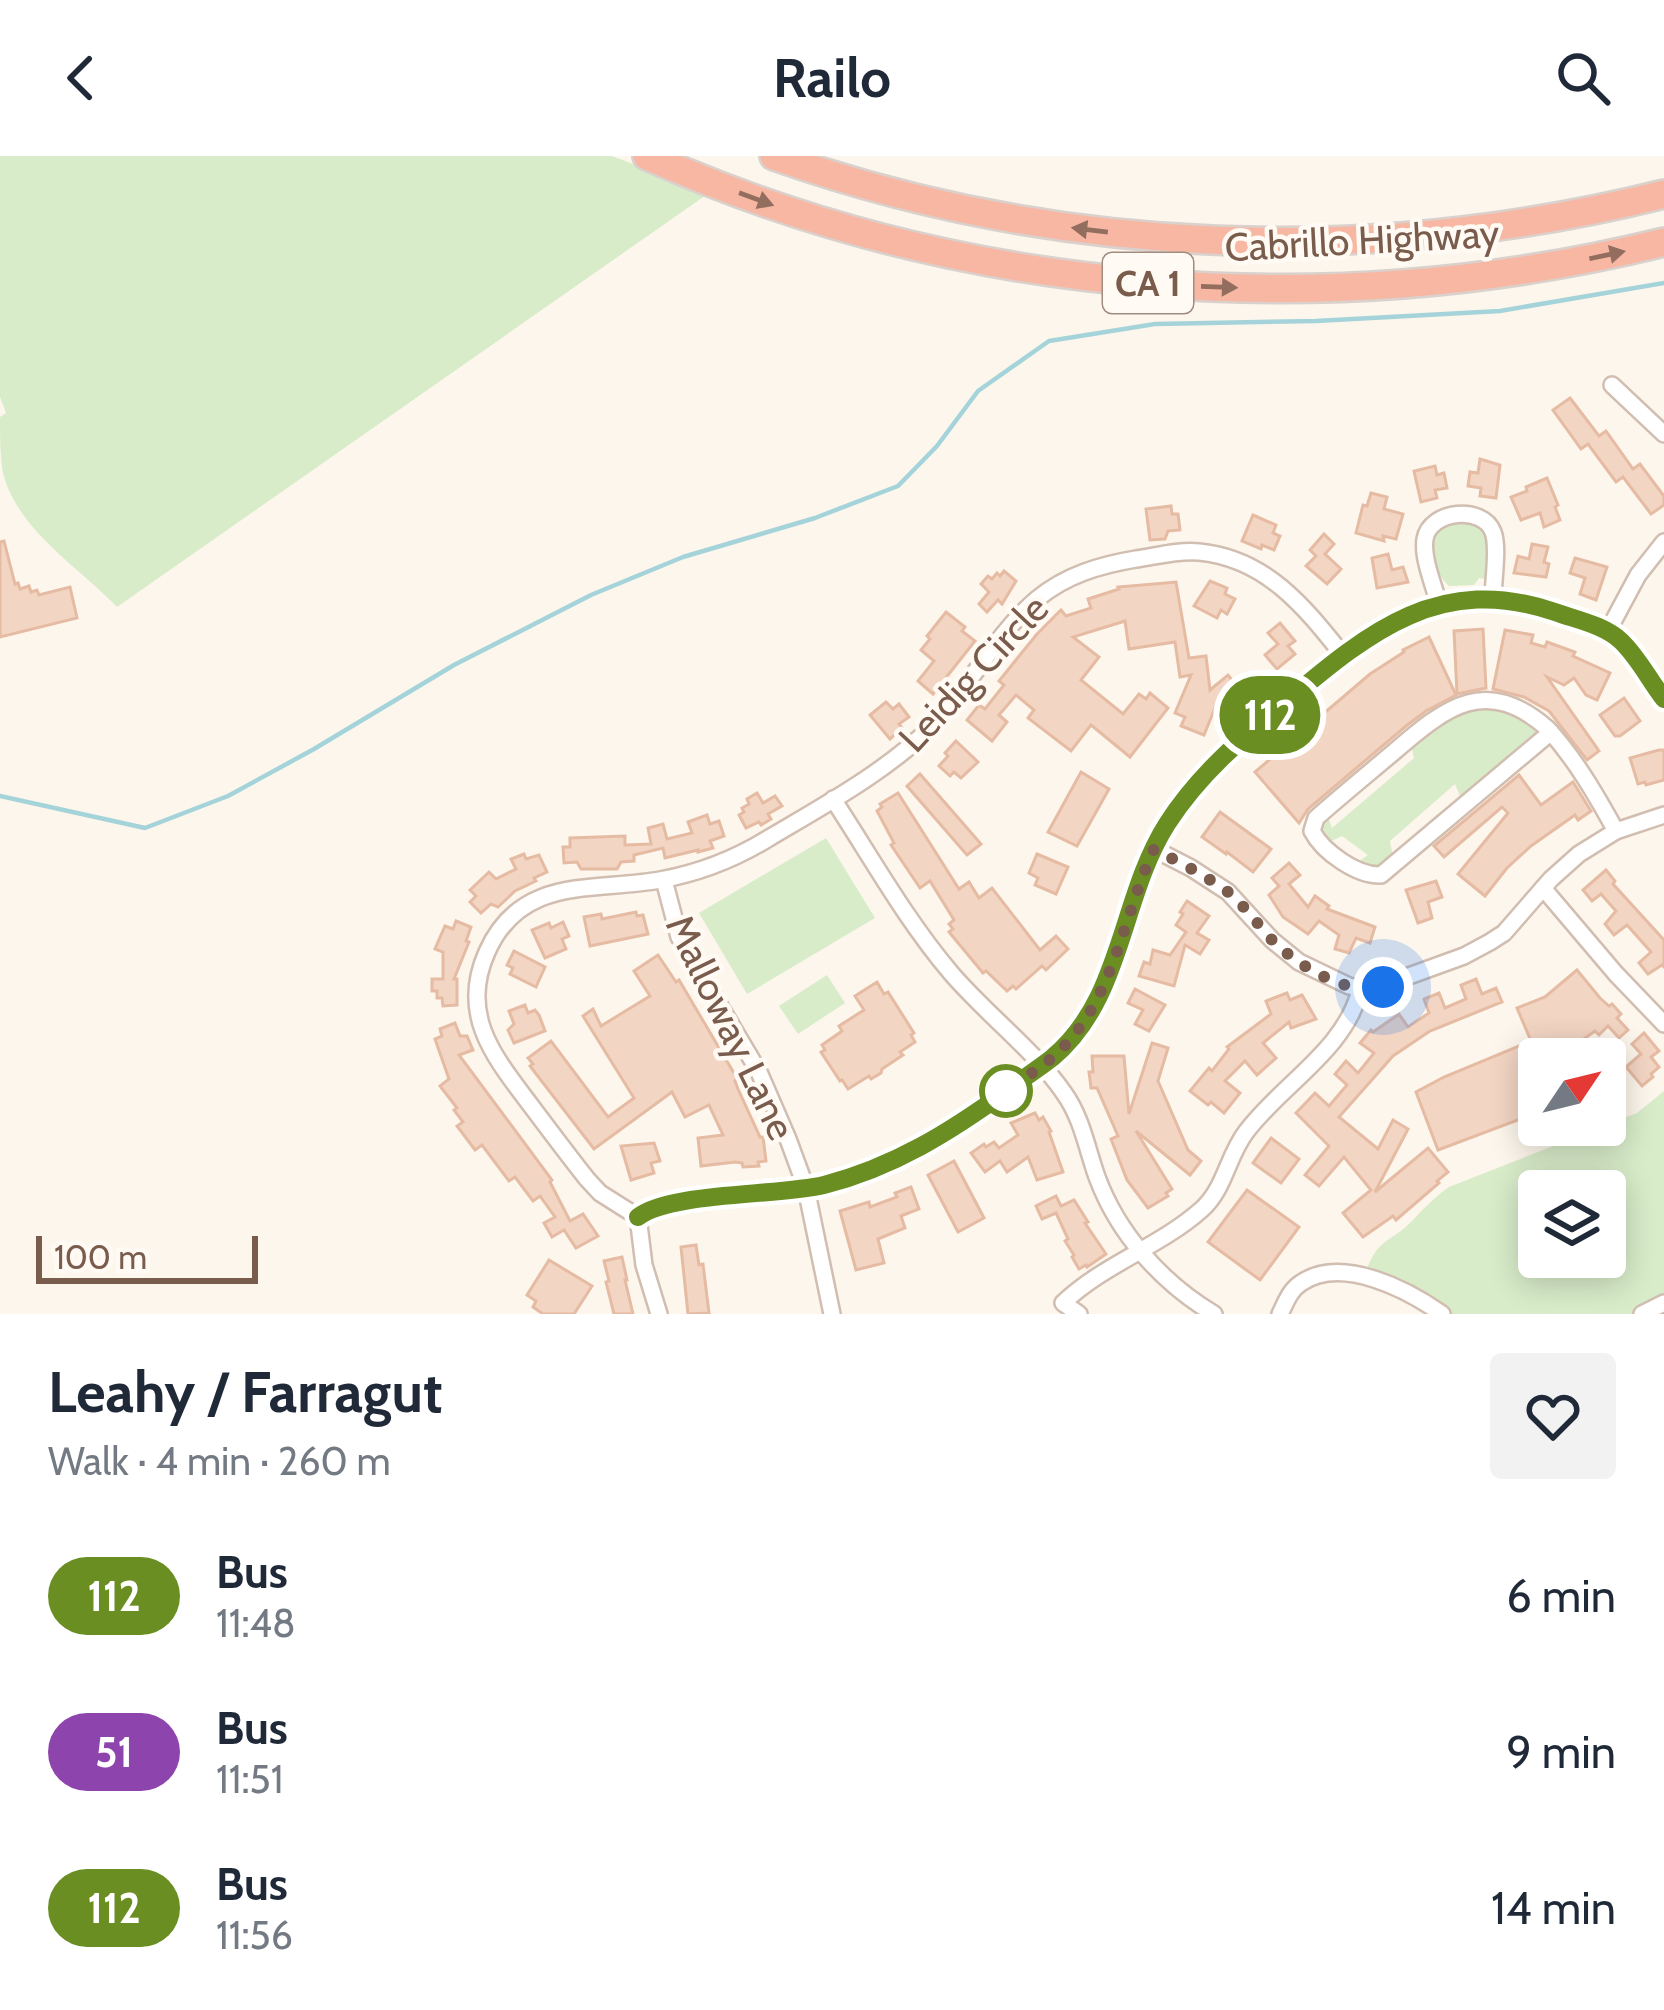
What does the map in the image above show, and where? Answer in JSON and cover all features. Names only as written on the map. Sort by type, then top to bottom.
[{"type":"highway","name":"Cabrillo Highway","points":[[647,156],[765,202],[905,244],[1035,269],[1163,284],[1293,289],[1423,283],[1552,266],[1664,242]]},
{"type":"highway","name":"Cabrillo Highway","points":[[774,156],[873,187],[967,209],[1093,231],[1202,240],[1412,236],[1541,220],[1664,194]]},
{"type":"street","points":[[1612,385],[1664,434]]},
{"type":"street","points":[[1439,604],[1425,539],[1430,527],[1445,517],[1474,515],[1491,527],[1495,540],[1493,599]]},
{"type":"street","points":[[1608,632],[1637,575],[1664,542]]},
{"type":"street","name":"Leidig Circle","points":[[638,1217],[587,1179],[492,1052],[478,1017],[478,981],[488,948],[508,921],[533,901],[563,889],[664,880],[738,856],[897,756],[933,724],[1040,596],[1068,578],[1103,565],[1180,552],[1201,552],[1244,564],[1285,590],[1342,654]]},
{"type":"street","points":[[659,1314],[644,1265],[638,1217],[661,1205],[806,1188],[878,1168],[951,1131],[1040,1066],[1066,1042],[1100,994],[1154,849],[1166,825],[1212,766],[1342,654],[1391,622],[1439,604],[1493,599],[1542,608],[1608,632],[1629,650],[1664,700]]},
{"type":"street","points":[[1551,732],[1381,875],[1363,873],[1322,846],[1312,831],[1316,818],[1417,731],[1467,701],[1496,700],[1523,710],[1551,732],[1585,775],[1616,831]]},
{"type":"street","points":[[833,799],[948,970],[1072,1106],[1106,1198],[1140,1250],[1168,1281],[1214,1314]]},
{"type":"street","points":[[1154,849],[1228,892],[1299,962],[1360,990],[1383,987],[1477,950],[1504,933],[1579,854],[1616,831],[1664,815]]},
{"type":"street","name":"Malloway Lane","points":[[664,880],[679,938],[775,1106],[806,1188],[832,1314]]},
{"type":"street","points":[[1544,888],[1664,1024]]},
{"type":"street","points":[[1079,1314],[1063,1303],[1083,1284],[1187,1221],[1212,1199],[1240,1140],[1266,1106],[1321,1055],[1355,1008],[1360,990]]},
{"type":"street","points":[[1280,1314],[1290,1293],[1303,1281],[1336,1273],[1393,1285],[1442,1314]]},
{"type":"street","points":[[1642,1314],[1664,1303]]},
{"type":"green space","points":[[0,156],[612,156],[709,193],[117,607],[35,530],[3,473]]},
{"type":"green space","points":[[1473,520],[1487,537],[1485,579],[1479,578],[1474,585],[1449,586],[1436,565],[1432,536],[1442,523]]},
{"type":"green space","points":[[1467,708],[1512,714],[1536,735],[1460,796],[1455,784],[1390,841],[1393,857],[1379,868],[1355,864],[1368,855],[1342,836],[1329,842],[1321,832],[1328,817],[1332,828],[1414,758],[1411,746]]},
{"type":"green space","points":[[826,838],[875,918],[747,994],[699,913]]},
{"type":"green space","points":[[827,975],[845,1003],[798,1034],[779,1006]]},
{"type":"green space","points":[[1664,1091],[1664,1303],[1642,1314],[1442,1314],[1364,1277],[1379,1247],[1449,1187],[1553,1146],[1626,1146],[1626,1117]]},
{"type":"building","points":[[1570,398],[1599,436],[1606,431],[1633,469],[1640,464],[1664,496],[1664,505],[1651,514],[1623,477],[1616,482],[1588,444],[1581,449],[1553,410]]},
{"type":"building","points":[[1480,459],[1500,465],[1496,498],[1480,496],[1481,488],[1468,486],[1470,472],[1478,473]]},
{"type":"building","points":[[1435,466],[1437,475],[1444,473],[1447,488],[1435,490],[1437,498],[1421,502],[1414,471]]},
{"type":"building","points":[[1547,478],[1560,520],[1544,527],[1540,513],[1521,520],[1511,497]]},
{"type":"building","points":[[1371,493],[1387,497],[1384,509],[1403,514],[1396,539],[1383,536],[1384,541],[1356,533]]},
{"type":"building","points":[[1171,506],[1172,514],[1178,514],[1180,530],[1168,531],[1165,539],[1150,540],[1146,509]]},
{"type":"building","points":[[1253,515],[1276,525],[1273,533],[1280,536],[1274,550],[1242,541]]},
{"type":"building","points":[[1324,534],[1334,544],[1325,554],[1341,569],[1327,584],[1306,566],[1316,556],[1310,550]]},
{"type":"building","points":[[4,541],[15,584],[20,589],[29,586],[39,595],[70,587],[77,618],[0,637],[0,542]]},
{"type":"building","points":[[1532,544],[1548,547],[1546,577],[1514,573],[1518,556],[1529,559]]},
{"type":"building","points":[[1388,554],[1392,570],[1403,567],[1408,582],[1377,588],[1372,558]]},
{"type":"building","points":[[1575,558],[1607,567],[1596,600],[1580,594],[1585,578],[1570,573]]},
{"type":"building","points":[[1004,571],[1016,581],[1002,604],[998,600],[987,612],[979,604],[989,592],[981,584]]},
{"type":"building","points":[[1210,581],[1227,588],[1225,594],[1235,599],[1227,614],[1221,610],[1217,618],[1194,606]]},
{"type":"building","points":[[1176,582],[1189,658],[1206,656],[1210,690],[1228,675],[1246,697],[1227,714],[1217,703],[1204,735],[1181,726],[1185,717],[1175,713],[1191,675],[1180,677],[1175,642],[1129,649],[1125,621],[1073,637],[1099,657],[1081,680],[1123,714],[1139,694],[1146,699],[1150,693],[1168,708],[1130,757],[1091,725],[1071,751],[1028,718],[1034,710],[1016,695],[999,715],[1007,722],[992,741],[967,720],[979,705],[985,709],[1004,685],[999,681],[1061,610],[1066,616],[1091,608],[1088,599],[1118,587]]},
{"type":"building","points":[[946,612],[975,641],[933,694],[918,681],[934,661],[921,650]]},
{"type":"building","points":[[1280,623],[1295,641],[1288,646],[1295,654],[1277,669],[1265,655],[1278,644],[1268,633]]},
{"type":"building","points":[[1483,629],[1486,688],[1457,694],[1454,631]]},
{"type":"building","points":[[1505,630],[1533,635],[1531,643],[1545,647],[1547,642],[1575,652],[1573,656],[1610,673],[1597,700],[1586,695],[1574,678],[1564,685],[1547,677],[1599,751],[1587,760],[1549,711],[1524,697],[1493,689]]},
{"type":"building","points":[[1429,637],[1456,695],[1406,726],[1308,809],[1299,823],[1255,772],[1370,674]]},
{"type":"building","points":[[1624,698],[1640,721],[1615,736],[1600,715]]},
{"type":"building","points":[[886,702],[893,709],[899,704],[909,717],[890,739],[870,715]]},
{"type":"building","points":[[956,741],[978,762],[961,778],[939,766]]},
{"type":"building","points":[[1664,750],[1664,780],[1638,784],[1630,758]]},
{"type":"building","points":[[1081,772],[1109,789],[1077,846],[1048,832]]},
{"type":"building","points":[[920,774],[981,844],[967,855],[907,786]]},
{"type":"building","points":[[1519,775],[1541,805],[1573,782],[1591,811],[1578,820],[1575,815],[1531,846],[1485,896],[1458,874],[1508,813],[1502,807],[1444,857],[1434,846]]},
{"type":"building","points":[[757,793],[763,803],[775,796],[782,806],[768,814],[771,819],[746,828],[739,815],[749,804],[747,799]]},
{"type":"building","points":[[898,793],[959,889],[969,882],[979,898],[992,888],[1040,950],[1056,936],[1068,949],[1016,989],[1007,991],[983,973],[949,932],[954,920],[930,881],[920,888],[891,845],[877,811]]},
{"type":"building","points":[[1220,812],[1271,849],[1253,872],[1202,837]]},
{"type":"building","points":[[707,815],[710,824],[719,821],[724,836],[710,841],[713,848],[665,858],[663,848],[634,855],[634,861],[621,862],[617,869],[581,869],[577,862],[564,863],[563,847],[570,847],[570,838],[625,836],[625,845],[651,844],[648,828],[663,824],[667,839],[692,833],[688,822]]},
{"type":"building","points":[[524,854],[526,859],[539,855],[547,872],[498,907],[491,904],[481,913],[470,902],[476,896],[470,890],[489,872],[496,879],[516,869],[511,859]]},
{"type":"building","points":[[1037,854],[1068,867],[1056,894],[1035,885],[1038,878],[1029,873]]},
{"type":"building","points":[[1289,863],[1300,875],[1289,884],[1308,907],[1315,896],[1327,909],[1375,927],[1370,943],[1356,938],[1349,953],[1335,949],[1339,935],[1319,921],[1308,934],[1283,917],[1269,895],[1279,886],[1272,878]]},
{"type":"building","points":[[1606,870],[1664,940],[1664,967],[1648,974],[1639,963],[1651,952],[1627,925],[1614,935],[1605,924],[1616,911],[1601,894],[1592,901],[1583,890]]},
{"type":"building","points":[[1436,881],[1442,897],[1428,902],[1432,918],[1418,923],[1406,890]]},
{"type":"building","points":[[1187,901],[1209,916],[1197,933],[1209,940],[1200,954],[1185,945],[1174,986],[1139,976],[1144,962],[1150,964],[1153,950],[1170,955],[1186,932],[1176,925]]},
{"type":"building","points":[[636,912],[643,915],[648,934],[590,946],[584,917],[601,914],[602,919]]},
{"type":"building","points":[[456,921],[471,927],[469,942],[454,979],[457,1005],[443,1006],[437,991],[432,991],[432,979],[443,979],[443,952],[435,949],[445,926],[453,929]]},
{"type":"building","points":[[563,922],[569,936],[562,939],[566,949],[545,958],[532,930]]},
{"type":"building","points":[[514,951],[545,967],[536,987],[510,974],[513,968],[507,965]]},
{"type":"building","points":[[658,955],[679,980],[738,1080],[738,1089],[763,1137],[766,1161],[758,1162],[759,1166],[743,1167],[735,1162],[701,1166],[698,1138],[723,1135],[709,1105],[685,1117],[672,1092],[594,1149],[530,1066],[528,1058],[551,1041],[608,1117],[634,1098],[583,1016],[593,1009],[601,1026],[650,996],[634,971]]},
{"type":"building","points":[[1577,970],[1621,1014],[1617,1018],[1628,1030],[1619,1038],[1608,1026],[1599,1035],[1595,1031],[1585,1038],[1530,1038],[1517,1008],[1545,997]]},
{"type":"building","points":[[1476,979],[1482,994],[1496,988],[1502,1002],[1430,1031],[1393,1056],[1339,1117],[1378,1149],[1393,1120],[1408,1129],[1375,1192],[1428,1148],[1448,1172],[1396,1220],[1393,1216],[1363,1237],[1343,1213],[1371,1190],[1344,1157],[1319,1186],[1305,1175],[1329,1146],[1296,1113],[1315,1093],[1329,1106],[1347,1085],[1335,1074],[1346,1061],[1358,1073],[1374,1053],[1360,1043],[1371,1030],[1399,1014],[1408,1027],[1429,1013],[1424,999],[1439,993],[1445,1008],[1466,999],[1461,985]]},
{"type":"building","points":[[877,982],[914,1033],[915,1042],[881,1073],[848,1089],[821,1052],[825,1050],[822,1045],[842,1031],[839,1026],[864,1010],[855,996]]},
{"type":"building","points":[[1135,989],[1165,1005],[1149,1031],[1135,1024],[1143,1010],[1128,1003]]},
{"type":"building","points":[[1287,993],[1290,1000],[1302,995],[1316,1019],[1291,1028],[1289,1022],[1263,1043],[1276,1058],[1257,1075],[1245,1061],[1225,1081],[1240,1093],[1224,1113],[1190,1091],[1209,1068],[1212,1071],[1227,1047],[1271,1014],[1266,1001]]},
{"type":"building","points":[[525,1005],[528,1013],[535,1010],[539,1015],[545,1031],[514,1043],[508,1030],[514,1024],[509,1011]]},
{"type":"building","points":[[455,1023],[473,1050],[459,1055],[552,1180],[570,1221],[583,1214],[598,1236],[576,1248],[564,1230],[552,1237],[544,1223],[555,1217],[540,1196],[533,1201],[515,1177],[509,1181],[482,1145],[475,1150],[457,1126],[463,1122],[440,1086],[449,1079],[435,1039],[442,1036],[440,1029]]},
{"type":"building","points":[[1644,1033],[1659,1051],[1651,1057],[1659,1067],[1642,1086],[1626,1067],[1641,1054],[1632,1044]]},
{"type":"building","points":[[1152,1043],[1168,1048],[1158,1081],[1188,1150],[1201,1161],[1190,1175],[1136,1131],[1172,1189],[1148,1208],[1127,1180],[1111,1139],[1118,1136],[1097,1088],[1091,1088],[1089,1072],[1093,1072],[1092,1056],[1124,1056],[1129,1114]]},
{"type":"building","points":[[1518,1046],[1518,1120],[1438,1150],[1416,1092]]},
{"type":"building","points":[[1035,1113],[1051,1131],[1063,1172],[1037,1180],[1028,1157],[1007,1172],[1000,1161],[985,1172],[971,1153],[994,1142],[999,1148],[1018,1135],[1011,1123]]},
{"type":"building","points":[[1271,1138],[1299,1159],[1281,1183],[1253,1163]]},
{"type":"building","points":[[654,1143],[660,1161],[651,1163],[654,1173],[631,1180],[621,1146]]},
{"type":"building","points":[[954,1161],[984,1218],[958,1232],[928,1175]]},
{"type":"building","points":[[911,1187],[919,1209],[901,1216],[905,1228],[878,1239],[884,1263],[856,1270],[840,1211],[869,1202],[870,1207]]},
{"type":"building","points":[[1247,1190],[1299,1227],[1260,1280],[1208,1242]]},
{"type":"building","points":[[1056,1196],[1061,1206],[1074,1200],[1106,1254],[1087,1267],[1079,1269],[1072,1257],[1056,1213],[1042,1219],[1036,1206]]},
{"type":"building","points":[[696,1245],[709,1313],[688,1314],[681,1247]]},
{"type":"building","points":[[622,1257],[633,1314],[614,1314],[606,1282],[604,1261]]},
{"type":"building","points":[[549,1260],[592,1286],[574,1314],[543,1314],[527,1295]]},
{"type":"waterway","points":[[0,796],[145,828],[228,796],[454,665],[591,595],[683,557],[815,518],[898,486],[937,446],[978,391],[1049,341],[1155,324],[1500,311],[1664,283]]},
{"type":"bus line","name":"112","points":[[638,1217],[661,1205],[806,1188],[878,1168],[951,1131],[1054,1056],[1100,994],[1143,871],[1166,825],[1192,789],[1232,747],[1342,654],[1391,622],[1469,600],[1493,599],[1542,608],[1620,640],[1664,699]]},
{"type":"route","points":[[1006,1091],[1001,1094],[1054,1056],[1100,994],[1154,849],[1228,892],[1299,962],[1360,990],[1383,987]]}]
